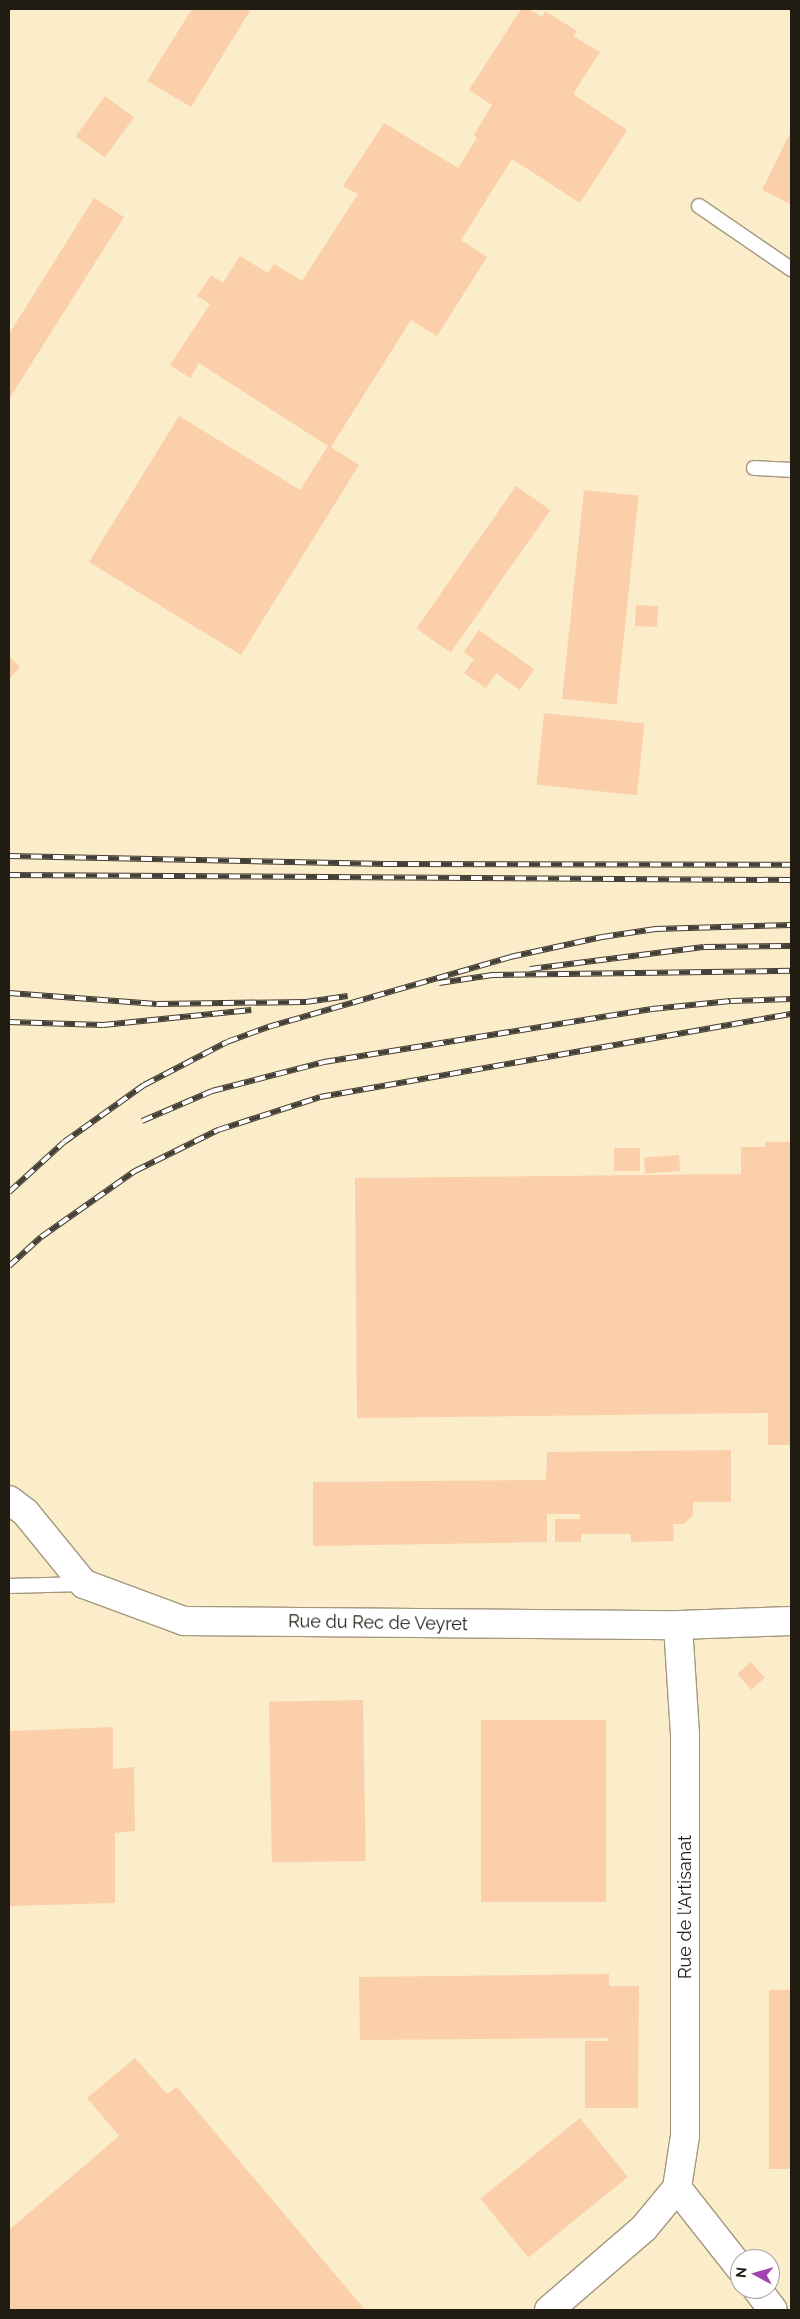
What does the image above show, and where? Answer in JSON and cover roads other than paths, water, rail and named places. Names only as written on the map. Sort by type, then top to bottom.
[{"type":"street","points":[[9,1500],[26,1513],[84,1584]]},
{"type":"street","name":"Rue du Rec de Veyret","points":[[84,1584],[184,1621],[678,1625],[791,1621]]},
{"type":"street","name":"Rue de l'Artisanat","points":[[549,2310],[644,2228],[676,2188],[685,2136],[685,1734],[678,1625]]},
{"type":"street","points":[[676,2188],[730,2256]]},
{"type":"street","points":[[764,2299],[773,2310]]},
{"type":"lane","points":[[699,206],[791,269]]},
{"type":"lane","points":[[754,468],[791,470]]},
{"type":"lane","points":[[9,1586],[84,1584]]},
{"type":"railway","points":[[9,856],[386,864],[791,865]]},
{"type":"railway","points":[[9,875],[791,880]]},
{"type":"railway","points":[[9,1192],[64,1142],[144,1085],[227,1042],[268,1027],[510,957],[602,937],[655,929],[791,925]]},
{"type":"railway","points":[[530,969],[704,947],[791,946]]},
{"type":"railway","points":[[439,983],[492,975],[791,971]]},
{"type":"railway","points":[[9,993],[157,1004],[306,1002],[348,996]]},
{"type":"railway","points":[[142,1121],[212,1091],[324,1062],[652,1009],[731,1001],[791,999]]},
{"type":"railway","points":[[9,1022],[103,1025],[251,1010]]},
{"type":"railway","points":[[9,1266],[41,1237],[135,1171],[218,1130],[320,1097],[791,1014]]}]
